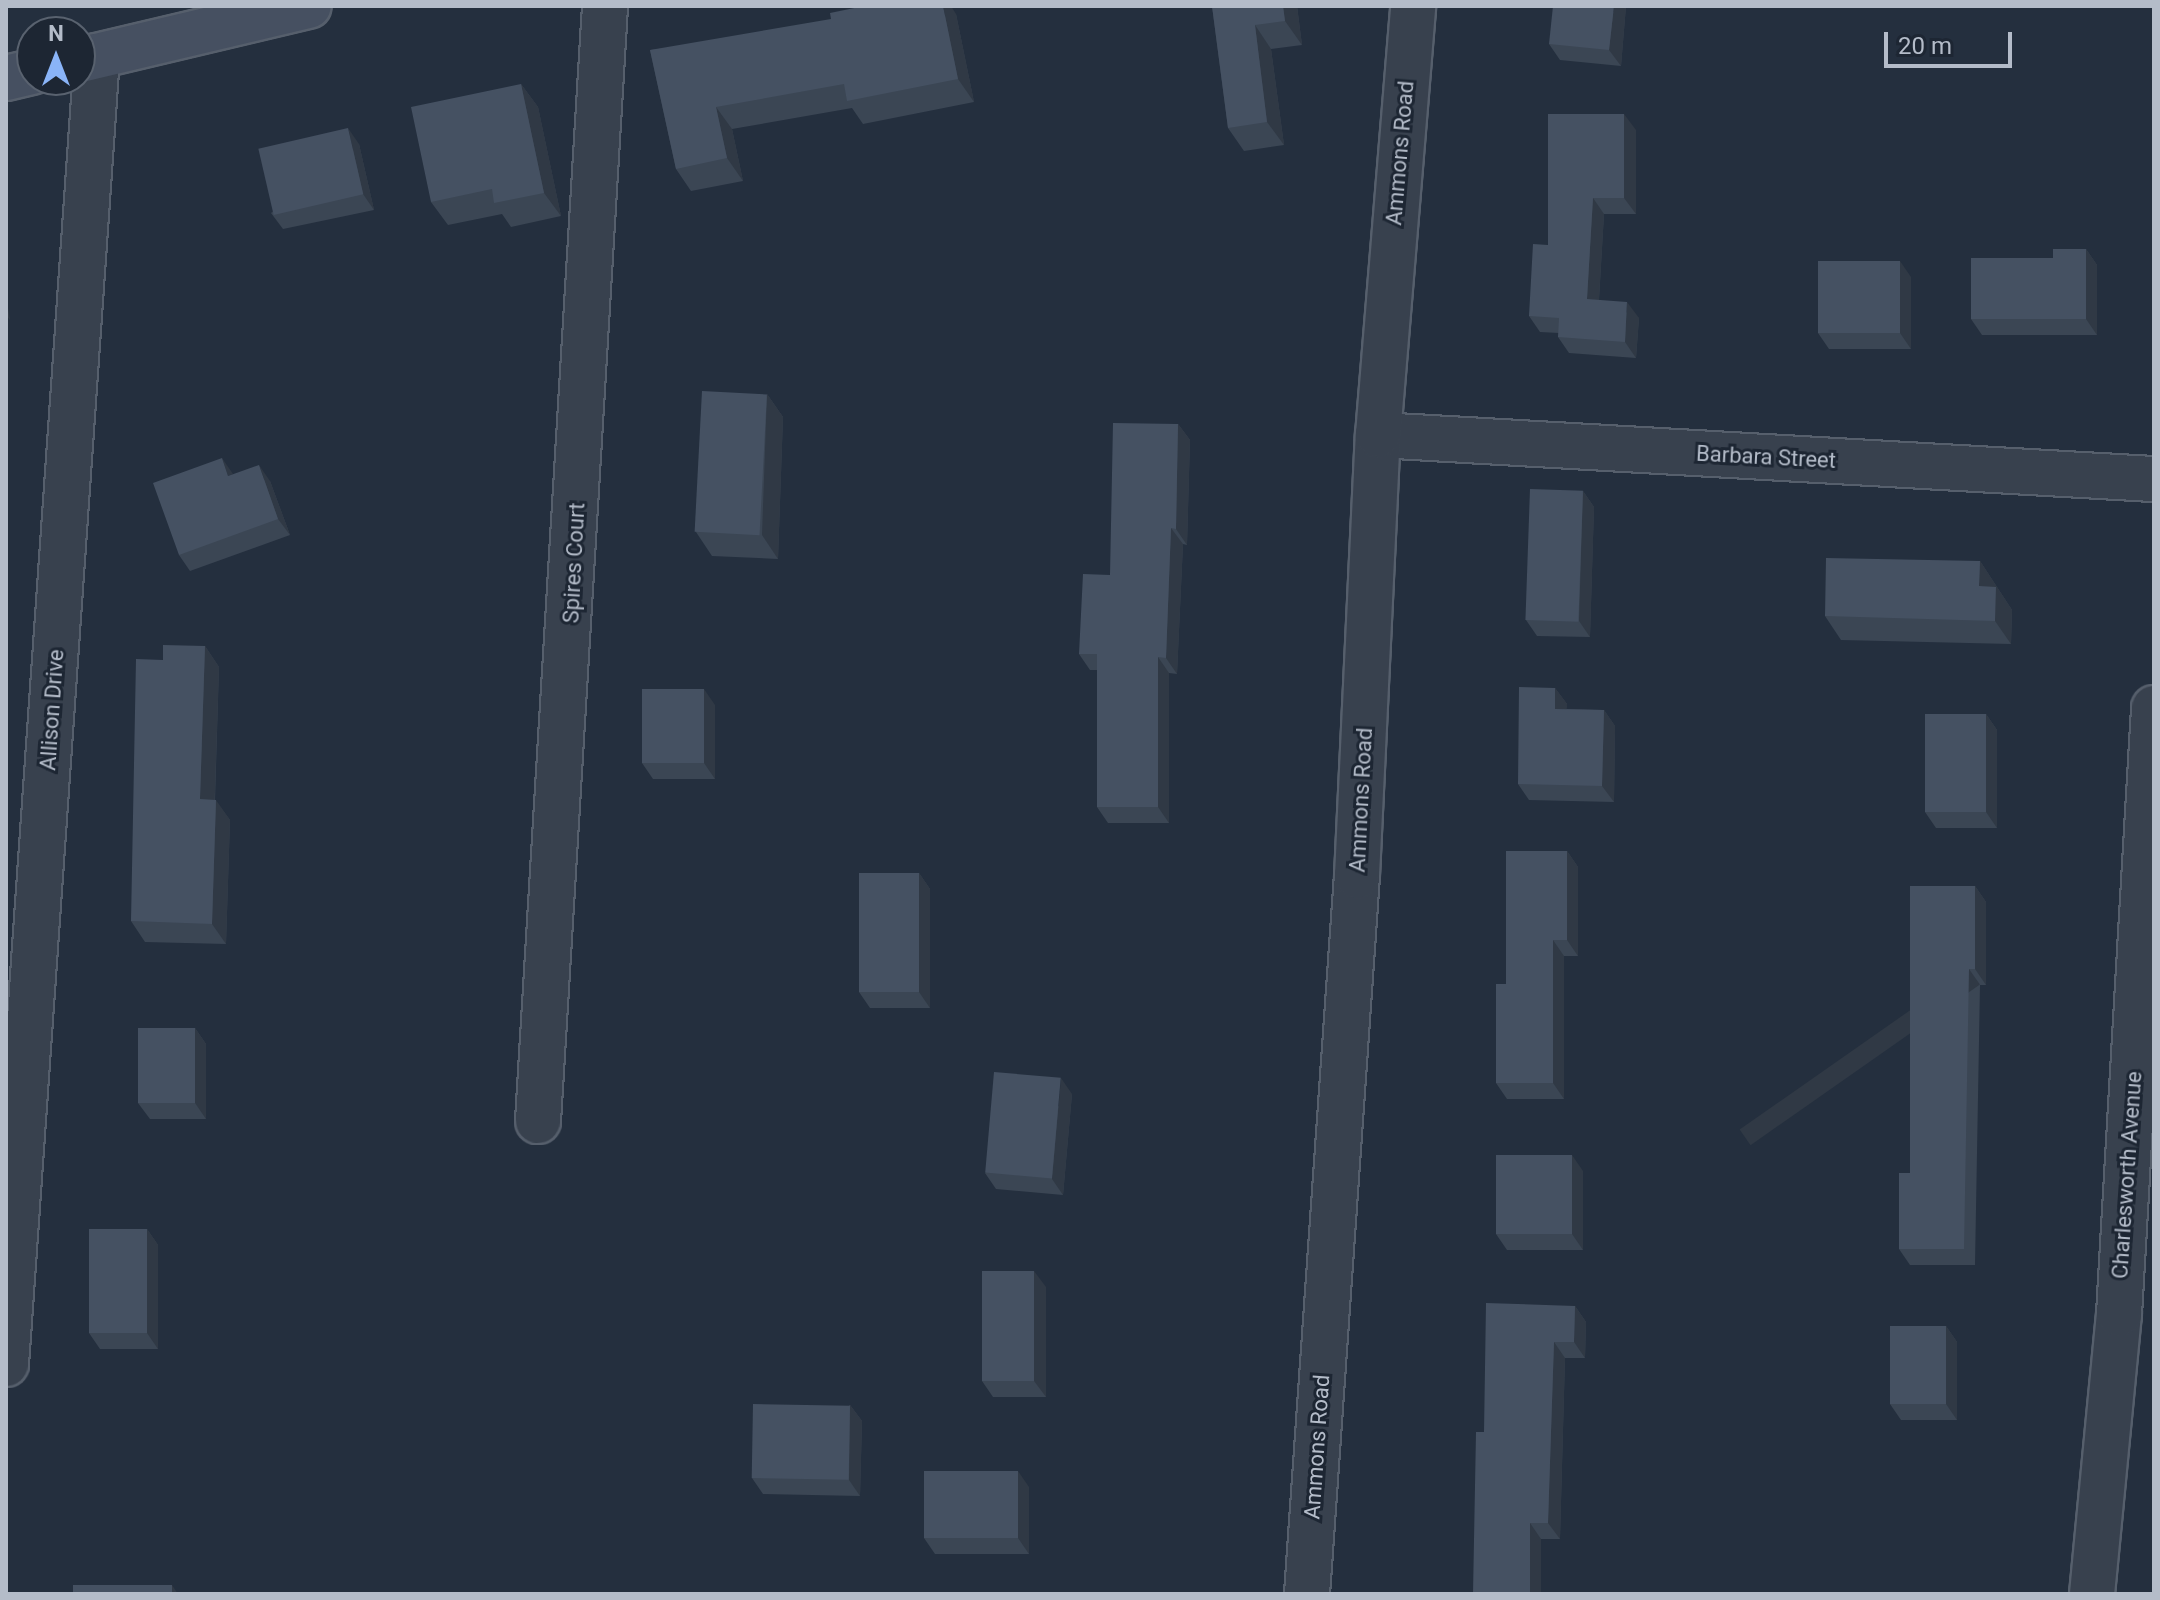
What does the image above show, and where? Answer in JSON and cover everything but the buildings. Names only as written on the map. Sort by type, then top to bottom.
[{"type":"main road","points":[[96,56],[309,6]]},
{"type":"street","name":"Spires Court","points":[[538,1121],[605,6]]},
{"type":"street","name":"Ammons Road","points":[[1307,1594],[1357,876],[1378,435],[1413,6]]},
{"type":"street","name":"Allison Drive","points":[[6,1364],[87,96]]},
{"type":"street","name":"Barbara Street","points":[[1378,435],[2154,479]]},
{"type":"street","name":"Charlesworth Avenue","points":[[2092,1594],[2119,1314],[2154,708]]}]
